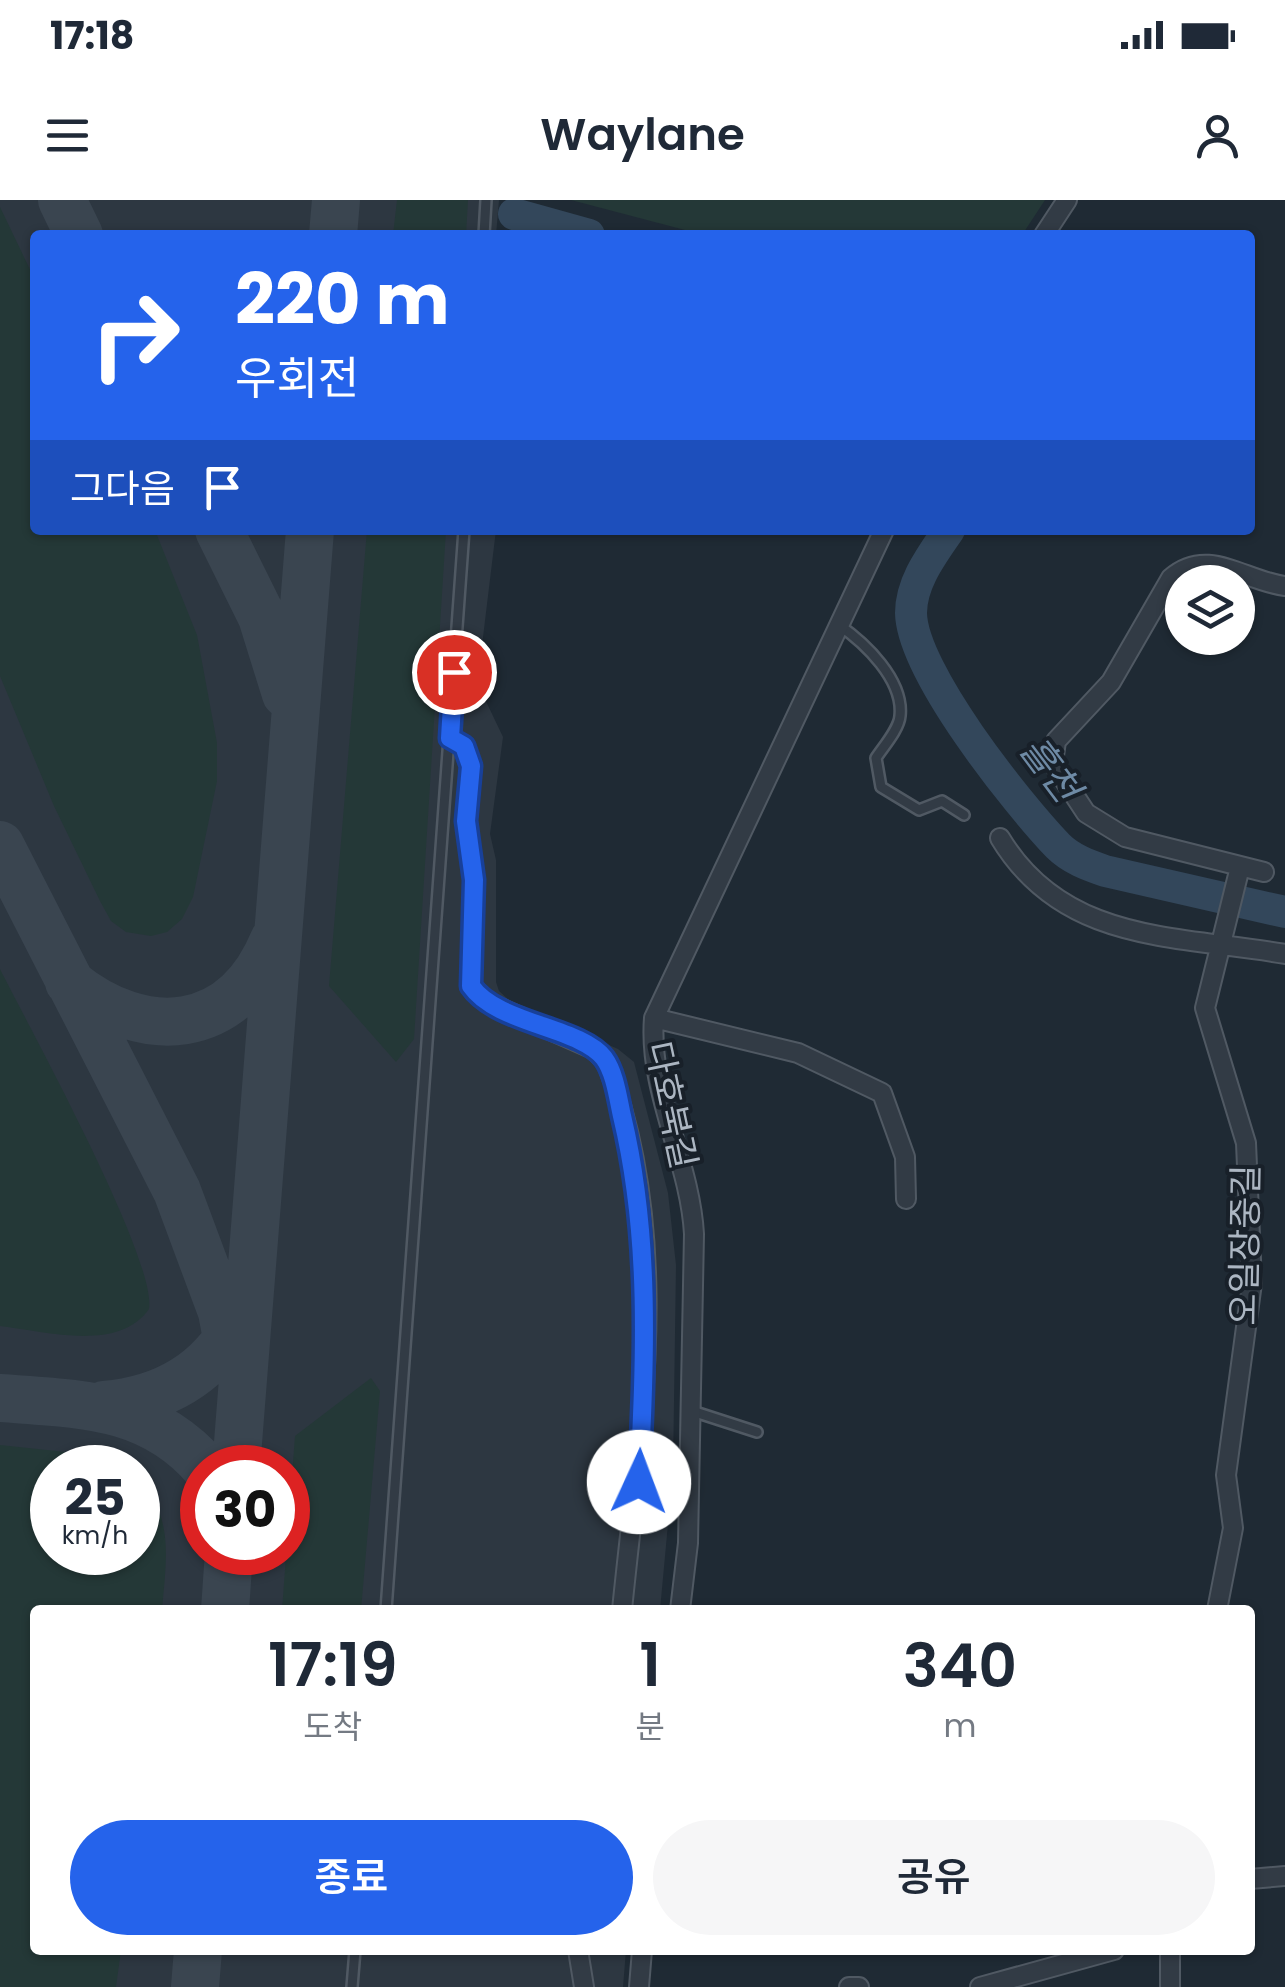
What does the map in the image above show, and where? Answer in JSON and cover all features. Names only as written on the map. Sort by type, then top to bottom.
[{"type":"street","points":[[1047,230],[1066,200]]},
{"type":"street","name":"다호북길","points":[[681,1605],[688,1544],[692,1412],[692,1201],[657,1066],[654,1018],[882,535]]},
{"type":"street","points":[[1264,872],[1111,830],[1077,802],[1053,763],[1052,752],[1064,732],[1112,682],[1171,578],[1180,570],[1209,563],[1285,586]]},
{"type":"street","points":[[450,738],[464,746],[471,766],[466,821],[474,880],[471,986],[489,1004],[593,1050],[606,1061],[640,1201],[645,1259],[639,1482],[623,1605]]},
{"type":"street","points":[[1000,838],[1029,878],[1074,911],[1133,931],[1285,954]]},
{"type":"street","name":"오일장중길","points":[[1219,1605],[1232,1528],[1226,1476],[1252,1283],[1246,1142],[1206,1008],[1224,946],[1240,866]]},
{"type":"street","points":[[654,1018],[798,1053],[882,1093],[905,1157],[906,1199]]},
{"type":"street","points":[[1255,1879],[1285,1876]]},
{"type":"street","points":[[579,1955],[584,1987]]},
{"type":"street","points":[[639,1987],[642,1955]]},
{"type":"street","points":[[980,1987],[1096,1955]]},
{"type":"street","points":[[1170,1955],[1170,1987]]},
{"type":"street","points":[[849,1987],[859,1987]]},
{"type":"lane","points":[[484,230],[486,200]]},
{"type":"lane","points":[[386,1605],[464,535]]},
{"type":"lane","points":[[840,625],[868,646],[899,699],[900,720],[876,758],[881,787],[919,810],[942,801],[964,815]]},
{"type":"lane","points":[[692,1412],[757,1432]]},
{"type":"lane","points":[[352,1987],[355,1955]]},
{"type":"shaded area","points":[[0,200],[499,200],[496,230],[30,230],[30,535],[495,535],[479,670],[482,693],[503,737],[490,834],[496,860],[496,982],[511,1002],[618,1049],[634,1062],[668,1193],[676,1265],[673,1470],[660,1605],[30,1605],[30,1955],[626,1955],[623,1987],[0,1987]]},
{"type":"green space","points":[[397,200],[468,200],[466,230],[394,230]]},
{"type":"green space","points":[[571,200],[1045,200],[1025,230],[685,230]]},
{"type":"green space","points":[[0,207],[30,270],[30,535],[157,535],[197,635],[217,743],[217,781],[193,897],[182,919],[167,932],[151,936],[126,932],[111,921],[54,806],[0,676]]},
{"type":"green space","points":[[367,535],[446,535],[414,1039],[396,1062],[329,986]]},
{"type":"green space","points":[[0,969],[113,1195],[146,1282],[149,1309],[136,1323],[119,1331],[80,1336],[0,1326]]},
{"type":"green space","points":[[371,1378],[380,1391],[361,1605],[282,1605],[285,1575],[310,1575],[310,1445],[294,1445],[295,1436]]},
{"type":"green space","points":[[0,1445],[30,1448],[30,1575],[160,1575],[160,1515],[163,1524],[166,1557],[162,1605],[30,1605],[30,1955],[120,1955],[116,1987],[0,1987]]},
{"type":"waterway","name":"흘천","points":[[514,214],[571,230]]},
{"type":"waterway","name":"흘천","points":[[946,535],[915,590],[911,613],[916,638],[947,701],[970,736],[1040,826],[1068,855],[1105,871],[1285,912]]},
{"type":"taxiway","points":[[62,200],[77,230]]},
{"type":"taxiway","points":[[333,230],[336,200]]},
{"type":"taxiway","points":[[221,535],[262,617],[286,694]]},
{"type":"taxiway","points":[[238,1445],[310,535]]},
{"type":"taxiway","points":[[0,845],[177,1191],[222,1312],[231,1360]]},
{"type":"taxiway","points":[[69,982],[98,1002],[127,1015],[156,1021],[185,1020],[211,1012],[236,996],[257,972],[274,940]]},
{"type":"taxiway","points":[[104,1405],[147,1397],[184,1380],[214,1355],[239,1320]]},
{"type":"taxiway","points":[[0,1398],[112,1411],[161,1430],[181,1445]]},
{"type":"taxiway","points":[[225,1605],[227,1575]]},
{"type":"taxiway","points":[[195,1987],[198,1955]]},
{"type":"route","points":[[454,672],[450,738],[464,746],[471,766],[466,821],[474,880],[471,986],[489,1004],[600,1053],[612,1074],[623,1121],[640,1201],[645,1259],[639,1482]]}]
